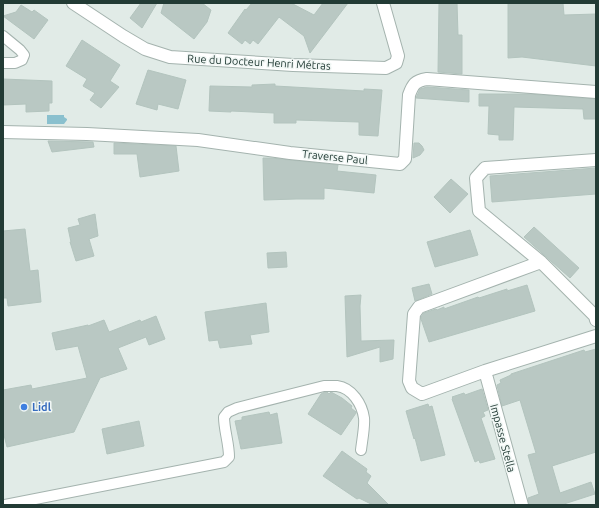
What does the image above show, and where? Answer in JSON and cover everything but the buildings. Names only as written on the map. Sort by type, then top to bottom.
[{"type":"street","name":"Rue du Docteur Henri Métras","points":[[73,3],[145,49],[170,57],[294,65],[386,68],[396,63],[398,56],[383,3]]},
{"type":"street","name":"Traverse Paul","points":[[3,132],[87,134],[198,140],[400,164],[405,159],[409,95],[413,85],[419,80],[427,79],[596,92]]},
{"type":"street","points":[[596,160],[485,168],[476,178],[478,211],[541,262],[595,316],[596,320]]},
{"type":"street","points":[[541,262],[419,307],[414,314],[409,381],[412,388],[422,394],[485,371],[596,336]]},
{"type":"street","name":"Impasse Stella","points":[[485,371],[522,505]]},
{"type":"lane","points":[[3,36],[24,55],[22,60],[15,64],[3,63]]},
{"type":"lane","points":[[5,505],[224,462],[229,457],[229,446],[224,425],[224,417],[228,412],[237,408],[324,386],[338,386],[348,390],[356,398],[364,419],[361,450]]},
{"type":"water","points":[[47,115],[64,115],[67,120],[64,124],[47,124]]},
{"type":"place","name":"Lidl","points":[[24,407]]}]
